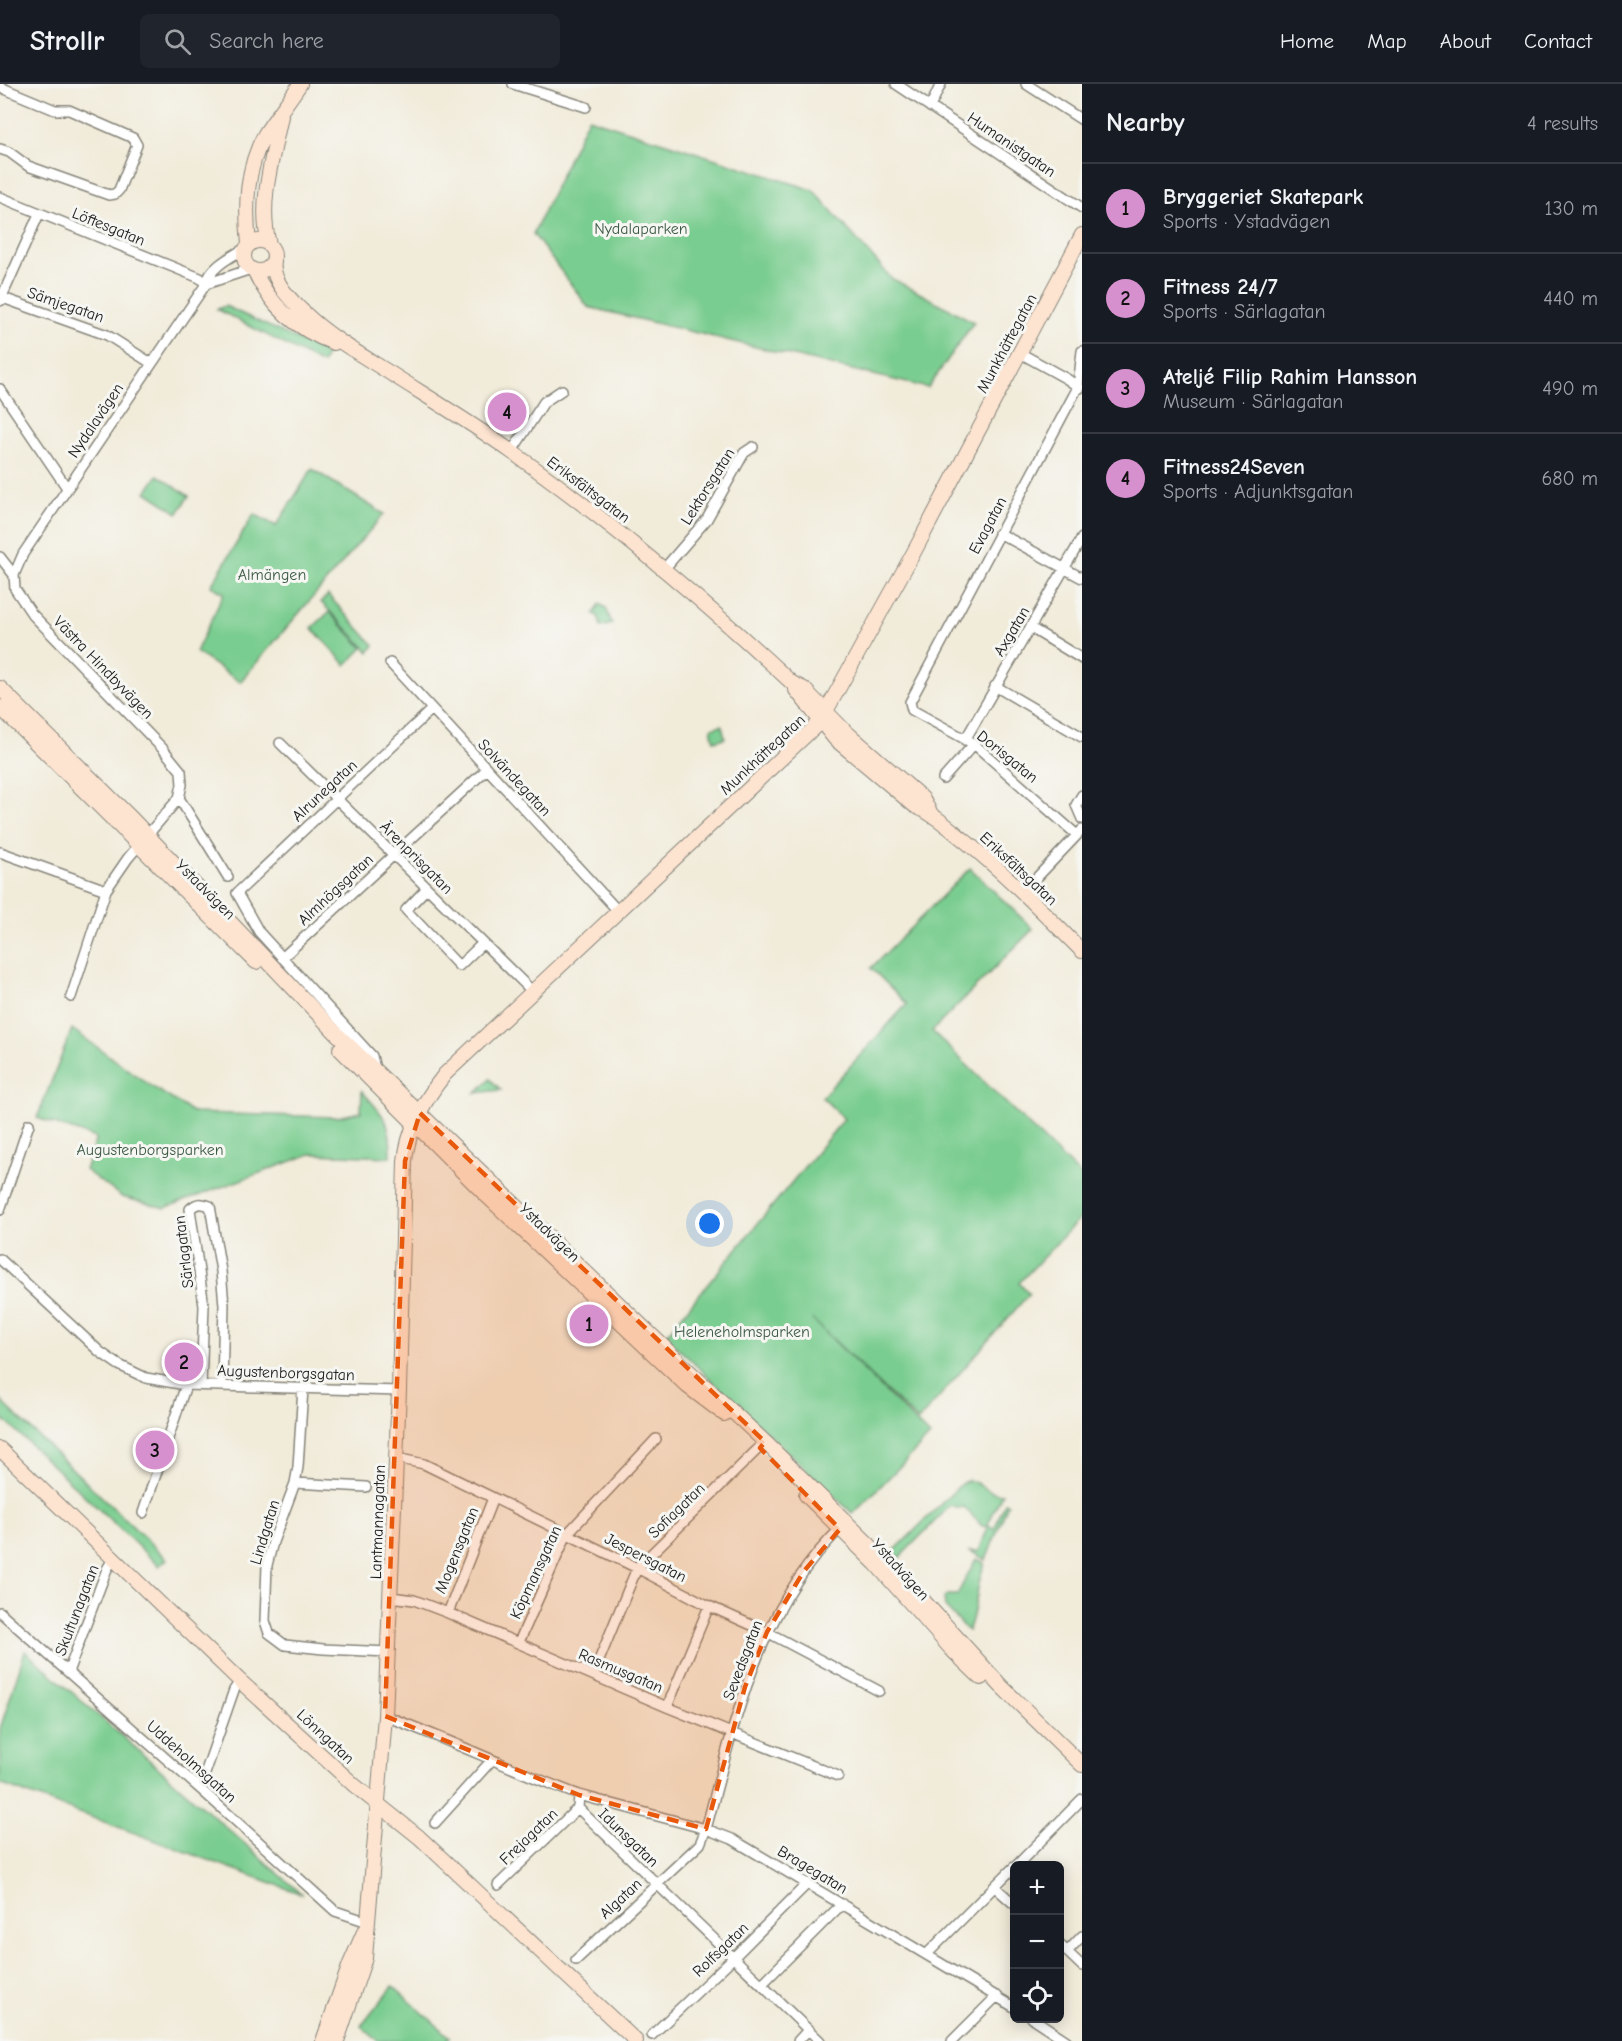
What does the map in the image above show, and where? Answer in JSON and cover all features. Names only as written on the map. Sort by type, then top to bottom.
[{"type":"main road","points":[[281,113],[266,199],[266,232],[273,249],[274,261],[266,270],[253,270],[248,266],[244,256],[248,245],[249,181],[255,157],[266,133],[300,84]]},
{"type":"main road","name":"Munkhättegatan","points":[[417,1119],[434,1088],[445,1074],[823,717],[1082,236]]},
{"type":"main road","points":[[248,245],[259,240],[270,244]]},
{"type":"main road","name":"Eriksfältsgatan","points":[[274,261],[273,272],[277,282],[312,320],[347,347],[512,451],[593,511],[664,569],[792,683],[799,695],[823,717],[844,730],[922,798],[930,812],[1023,892],[1082,951]]},
{"type":"main road","name":"Eriksfältsgatan","points":[[253,270],[264,289],[291,320],[323,339],[347,347]]},
{"type":"main road","name":"Ystadvägen","points":[[0,688],[143,840],[417,1119],[929,1606],[1001,1686],[1082,1765]]},
{"type":"main road","name":"Ystadvägen","points":[[0,707],[143,840],[375,1069],[417,1119]]},
{"type":"main road","name":"Lantmannagatan","points":[[337,2041],[365,1958],[386,1716],[399,1391],[405,1161],[406,1144],[417,1119]]},
{"type":"main road","name":"Lönngatan","points":[[0,1449],[240,1681],[378,1805],[419,1838],[636,2041]]},
{"type":"main road","name":"Ystadvägen","points":[[844,1526],[954,1651],[1082,1775]]},
{"type":"main road","name":"Lantmannagatan","points":[[323,2041],[350,1964],[368,1922]]},
{"type":"street","points":[[513,84],[586,107]]},
{"type":"street","name":"Humanistgatan","points":[[897,84],[1082,208]]},
{"type":"street","points":[[930,107],[941,84]]},
{"type":"street","points":[[1032,86],[1082,120]]},
{"type":"street","points":[[0,87],[55,110],[69,110],[133,138],[137,145],[119,190],[110,195],[28,166],[9,152],[0,149]]},
{"type":"street","name":"Löftesgatan","points":[[0,197],[200,278],[206,284]]},
{"type":"street","points":[[0,299],[39,214]]},
{"type":"street","name":"Nydalavägen","points":[[14,575],[23,554],[206,284],[213,270],[248,245]]},
{"type":"street","points":[[206,284],[253,270]]},
{"type":"street","name":"Sämjegatan","points":[[0,299],[107,335],[151,363]]},
{"type":"street","name":"Evagatan","points":[[912,710],[910,702],[912,696],[999,533],[1080,389],[1082,351]]},
{"type":"street","points":[[1020,353],[1080,389]]},
{"type":"street","points":[[0,388],[67,488]]},
{"type":"street","points":[[512,451],[544,402],[562,390]]},
{"type":"street","name":"Lektorsgatan","points":[[664,569],[707,519],[744,453],[753,447]]},
{"type":"street","points":[[999,533],[1082,578]]},
{"type":"street","name":"Axgatan","points":[[943,779],[969,742],[995,686],[1082,538]]},
{"type":"street","name":"Västra Hindbyvägen","points":[[0,557],[14,575],[15,589],[32,614],[163,748],[182,771],[182,785],[178,798]]},
{"type":"street","points":[[1031,628],[1082,658]]},
{"type":"street","name":"Solvändegatan","points":[[390,663],[618,911]]},
{"type":"street","points":[[995,686],[1082,737]]},
{"type":"street","name":"Alrunegatan","points":[[237,893],[432,709]]},
{"type":"street","name":"Dorisgatan","points":[[912,710],[969,742],[1064,823],[1080,832]]},
{"type":"street","name":"Ärenprisgatan","points":[[280,743],[532,991]]},
{"type":"street","name":"Almhögsgatan","points":[[282,958],[487,769]]},
{"type":"street","points":[[1064,823],[1082,795]]},
{"type":"street","points":[[71,997],[106,890],[128,858],[178,798],[228,878]]},
{"type":"street","points":[[1076,805],[1082,819]]},
{"type":"street","points":[[1023,892],[1080,832]]},
{"type":"street","points":[[0,852],[106,890]]},
{"type":"street","points":[[427,888],[406,910],[459,966],[483,943]]},
{"type":"street","name":"Ystadvägen","points":[[237,893],[259,932],[372,1056],[375,1069]]},
{"type":"street","points":[[0,1210],[29,1124]]},
{"type":"street","name":"Särlagatan","points":[[201,1385],[204,1305],[190,1209],[195,1204],[202,1203],[210,1206],[221,1271],[224,1335],[222,1385]]},
{"type":"street","name":"Augustenborgsgatan","points":[[0,1259],[100,1352],[119,1365],[146,1378],[186,1385],[399,1391]]},
{"type":"street","points":[[143,1513],[186,1385]]},
{"type":"street","name":"Lindgatan","points":[[303,1388],[298,1467],[295,1483],[267,1565],[265,1621],[269,1633],[285,1645],[389,1652]]},
{"type":"street","name":"Köpmansgatan","points":[[519,1642],[567,1534],[656,1439]]},
{"type":"street","name":"Sofiagatan","points":[[593,1675],[638,1568],[762,1445]]},
{"type":"street","name":"Jespersgatan","points":[[396,1458],[424,1464],[638,1568],[709,1606],[767,1632],[879,1691]]},
{"type":"street","points":[[295,1483],[366,1487]]},
{"type":"street","name":"Mogensgatan","points":[[447,1613],[493,1498]]},
{"type":"street","name":"Sevedsgatan","points":[[706,1829],[745,1687],[767,1632],[804,1571],[844,1526]]},
{"type":"street","name":"Skultunagatan","points":[[68,1672],[107,1569],[113,1559]]},
{"type":"street","name":"Rasmusgatan","points":[[391,1597],[414,1600],[447,1613],[838,1776]]},
{"type":"street","points":[[668,1707],[709,1606]]},
{"type":"street","name":"Uddeholmsgatan","points":[[0,1612],[200,1788],[335,1911],[368,1922]]},
{"type":"street","points":[[200,1788],[234,1690],[240,1681]]},
{"type":"street","points":[[386,1716],[429,1732],[491,1761],[579,1795]]},
{"type":"street","points":[[435,1823],[491,1761]]},
{"type":"street","name":"Bragegatan","points":[[579,1795],[706,1829],[732,1839],[1010,2004]]},
{"type":"street","name":"Idunsgatan","points":[[579,1795],[578,1808],[820,2041]]},
{"type":"street","points":[[1020,1861],[1082,1799]]},
{"type":"street","name":"Frejagatan","points":[[498,1885],[578,1808]]},
{"type":"street","name":"Algatan","points":[[576,1960],[700,1844],[706,1829]]},
{"type":"street","points":[[927,1954],[1010,1871]]},
{"type":"street","name":"Rolfsgatan","points":[[652,2035],[808,1883]]},
{"type":"street","points":[[995,1887],[1010,1901]]},
{"type":"street","points":[[762,1984],[842,1904]]},
{"type":"street","points":[[1064,1948],[1082,1936]]},
{"type":"street","points":[[1064,1950],[1082,1966]]},
{"type":"street","points":[[952,2041],[997,1996]]},
{"type":"street","points":[[1038,2023],[1067,2041]]},
{"type":"street","points":[[798,2041],[808,2030]]},
{"type":"highlighted area","points":[[420,1113],[765,1442],[760,1448],[840,1529],[804,1571],[767,1632],[745,1687],[706,1829],[579,1795],[385,1716],[405,1161]]},
{"type":"green space","name":"Nydalaparken","points":[[588,118],[813,190],[891,278],[974,322],[928,388],[588,307],[533,234]]},
{"type":"green space","points":[[225,306],[327,353],[322,364],[217,309]]},
{"type":"green space","name":"Almängen","points":[[312,469],[384,514],[240,682],[196,652],[224,593],[211,586],[254,514],[276,526]]},
{"type":"green space","points":[[158,475],[189,496],[178,513],[146,492]]},
{"type":"green space","points":[[328,595],[374,645],[369,652],[321,602]]},
{"type":"green space","points":[[600,604],[606,608],[612,624],[601,627],[598,616],[594,614]]},
{"type":"green space","points":[[329,612],[363,648],[346,665],[312,628]]},
{"type":"green space","points":[[722,725],[725,738],[714,741],[711,728]]},
{"type":"green space","name":"Heleneholmsparken","points":[[970,868],[1033,929],[932,1031],[1082,1177],[1082,1216],[1019,1283],[1029,1294],[918,1421],[812,1319],[930,1436],[853,1514],[665,1336],[844,1119],[822,1097],[907,1004],[871,968]]},
{"type":"green space","name":"Augustenborgsparken","points":[[72,1029],[151,1086],[194,1113],[337,1117],[361,1112],[362,1091],[385,1120],[390,1134],[391,1157],[311,1154],[165,1208],[122,1197],[85,1170],[96,1138],[37,1118]]},
{"type":"green space","points":[[490,1079],[501,1090],[476,1093]]},
{"type":"green space","points":[[0,1400],[167,1559],[159,1566],[0,1416]]},
{"type":"green space","points":[[968,1480],[991,1492],[1002,1494],[988,1524],[994,1529],[1005,1503],[1008,1504],[986,1560],[970,1551],[979,1551],[988,1527],[982,1526],[964,1507],[950,1506],[899,1558],[893,1552],[962,1483]]},
{"type":"green space","points":[[976,1559],[985,1563],[968,1631],[945,1607],[944,1597],[957,1595]]},
{"type":"green space","points":[[25,1651],[302,1894],[0,1784],[0,1729]]},
{"type":"green space","points":[[393,1986],[450,2037],[446,2041],[378,2041],[361,2026]]},
{"type":"place","name":"Fitness24Seven","points":[[507,412]]},
{"type":"place","name":"Bryggeriet Skatepark","points":[[589,1324]]},
{"type":"place","name":"Fitness 24/7","points":[[184,1362]]},
{"type":"place","name":"Ateljé Filip Rahim Hansson","points":[[155,1450]]}]
